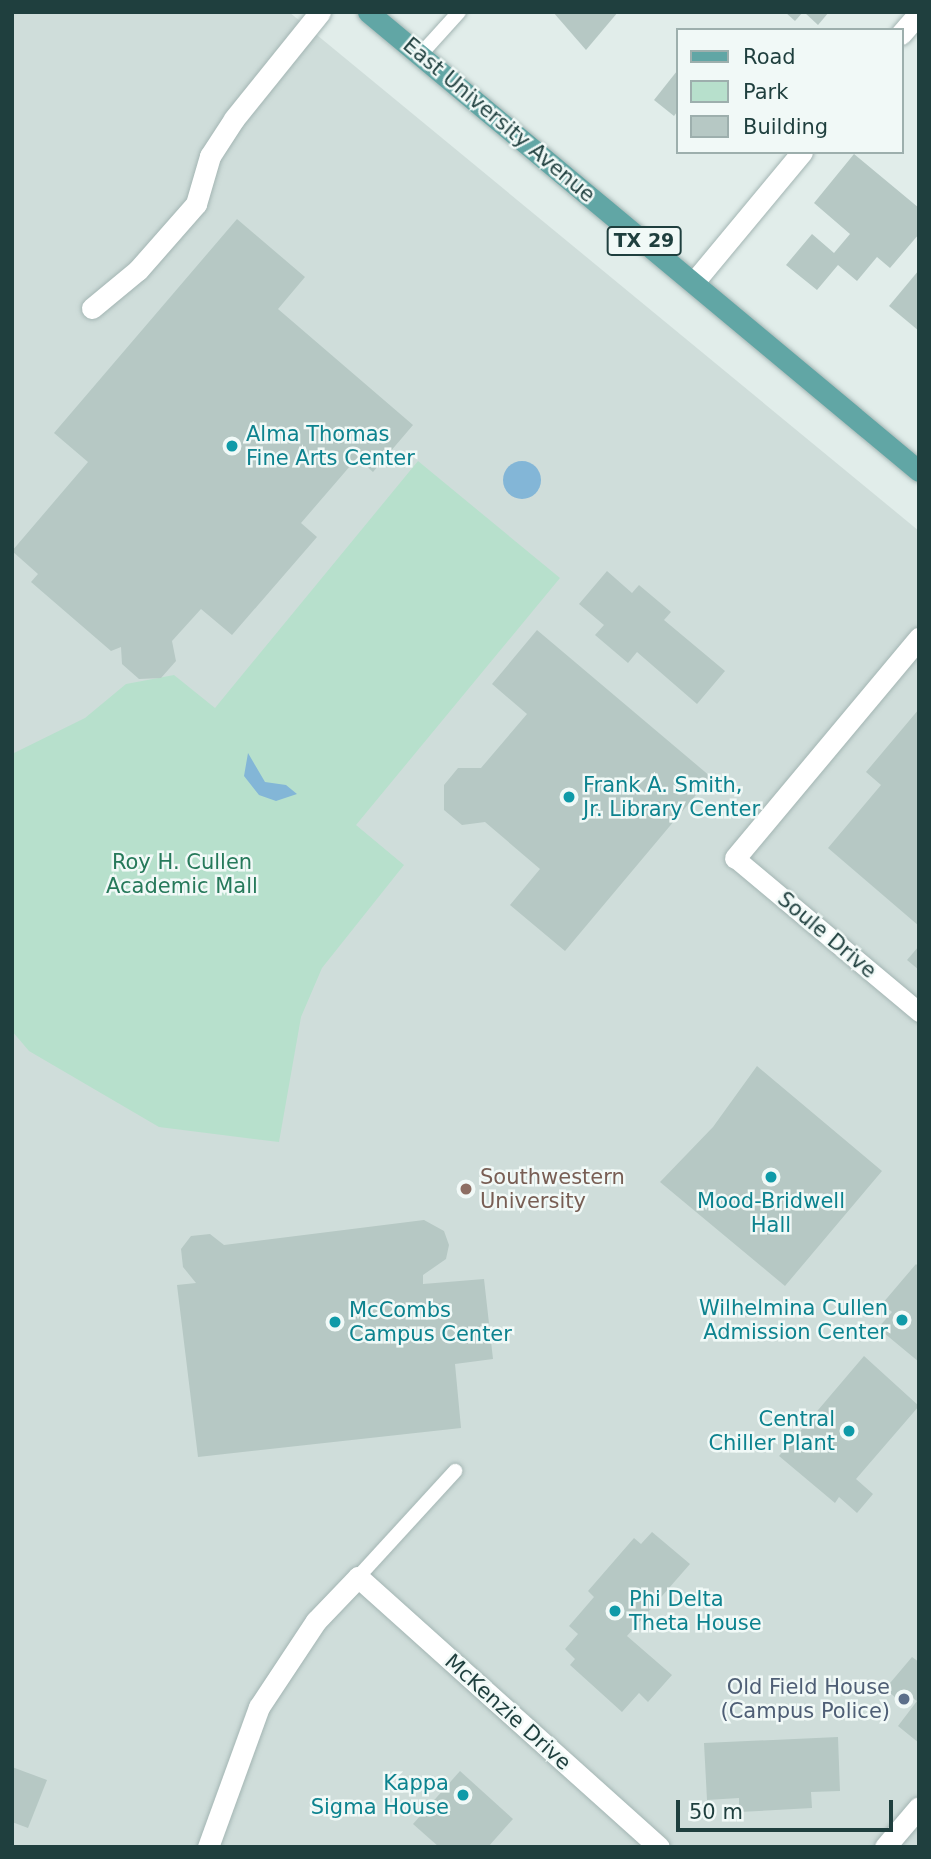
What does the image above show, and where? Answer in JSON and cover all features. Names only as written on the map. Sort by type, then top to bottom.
[{"type":"main road","name":"East University Avenue","points":[[368,12],[919,471]]},
{"type":"street","points":[[92,308],[138,270],[196,204],[210,156],[228,128],[320,12]]},
{"type":"street","points":[[903,32],[919,13]]},
{"type":"street","points":[[694,282],[800,154]]},
{"type":"street","points":[[735,858],[919,638]]},
{"type":"street","name":"Soule Drive","points":[[735,858],[919,1012]]},
{"type":"street","points":[[208,1847],[259,1707],[316,1621],[358,1577]]},
{"type":"street","name":"McKenzie Drive","points":[[358,1577],[659,1847]]},
{"type":"street","points":[[886,1847],[919,1807]]},
{"type":"lane","points":[[420,55],[458,12]]},
{"type":"lane","points":[[358,1577],[455,1471]]},
{"type":"shaded area","name":"Southwestern University","points":[[12,12],[289,12],[919,531],[919,1847],[12,1847]]},
{"type":"green space","name":"Roy H. Cullen Academic Mall","points":[[418,461],[560,578],[356,825],[404,865],[322,968],[301,1017],[279,1142],[159,1127],[29,1051],[12,1031],[12,754],[85,718],[126,684],[174,675],[215,708]]},
{"type":"water","points":[[522,461],[535,467],[541,480],[535,493],[522,499],[509,493],[503,480],[509,467]]},
{"type":"water","points":[[248,753],[265,782],[286,785],[297,794],[276,801],[259,795],[244,776]]},
{"type":"building","points":[[553,12],[618,12],[586,50]]},
{"type":"building","points":[[785,12],[803,12],[795,21]]},
{"type":"building","points":[[804,12],[829,12],[818,25]]},
{"type":"building","points":[[676,72],[674,116],[654,100]]},
{"type":"building","points":[[854,154],[919,208],[919,234],[890,268],[877,257],[857,281],[838,265],[817,290],[786,265],[812,234],[834,253],[850,234],[814,203]]},
{"type":"building","name":"Alma Thomas Fine Arts Center","points":[[237,219],[305,277],[278,309],[413,425],[373,472],[357,458],[301,523],[317,537],[232,635],[201,609],[172,641],[176,661],[161,678],[139,679],[122,664],[121,647],[111,651],[31,582],[38,574],[12,551],[88,462],[54,433]]},
{"type":"building","points":[[919,270],[919,331],[889,306]]},
{"type":"building","points":[[607,571],[632,593],[639,585],[671,612],[664,620],[725,671],[697,704],[637,652],[628,663],[595,635],[604,625],[579,604]]},
{"type":"building","name":"Frank A. Smith, Jr. Library Center","points":[[537,630],[711,777],[565,951],[510,905],[540,869],[485,822],[462,825],[444,810],[444,785],[458,768],[481,768],[527,714],[492,684]]},
{"type":"building","points":[[919,709],[919,926],[828,848],[881,785],[866,772]]},
{"type":"building","points":[[919,946],[919,970],[907,960]]},
{"type":"building","name":"Mood-Bridwell Hall","points":[[757,1066],[882,1171],[785,1286],[660,1182],[713,1127]]},
{"type":"building","name":"McCombs Campus Center","points":[[424,1220],[444,1231],[449,1245],[446,1259],[423,1275],[423,1284],[484,1279],[493,1359],[455,1364],[461,1428],[198,1457],[177,1285],[196,1283],[183,1267],[181,1249],[191,1236],[210,1234],[224,1245]]},
{"type":"building","name":"Wilhelmina Cullen Admission Center","points":[[916,1264],[919,1267],[919,1362],[878,1328],[892,1312],[882,1304]]},
{"type":"building","name":"Central Chiller Plant","points":[[864,1356],[919,1406],[856,1479],[873,1494],[857,1513],[839,1497],[835,1503],[779,1456]]},
{"type":"building","name":"Phi Delta Theta House","points":[[652,1532],[690,1564],[627,1636],[672,1675],[648,1702],[639,1693],[622,1712],[570,1665],[575,1659],[565,1649],[578,1634],[569,1626],[594,1597],[588,1591],[634,1538],[641,1544]]},
{"type":"building","name":"Old Field House (Campus Police)","points":[[912,1657],[919,1662],[919,1743],[898,1726],[917,1701],[911,1697],[905,1705],[885,1689]]},
{"type":"building","points":[[838,1737],[840,1791],[811,1792],[812,1808],[739,1812],[739,1798],[707,1800],[704,1743]]},
{"type":"building","points":[[12,1767],[47,1780],[28,1828],[12,1822]]},
{"type":"building","name":"Kappa Sigma House","points":[[460,1771],[513,1819],[488,1847],[439,1847],[413,1824]]},
{"type":"place","name":"Alma Thomas Fine Arts Center","points":[[232,446]]},
{"type":"place","name":"Frank A. Smith, Jr. Library Center","points":[[569,797]]},
{"type":"place","name":"Mood-Bridwell Hall","points":[[771,1177]]},
{"type":"place","name":"Southwestern University","points":[[466,1189]]},
{"type":"place","name":"Wilhelmina Cullen Admission Center","points":[[902,1320]]},
{"type":"place","name":"McCombs Campus Center","points":[[335,1322]]},
{"type":"place","name":"Central Chiller Plant","points":[[849,1431]]},
{"type":"place","name":"Phi Delta Theta House","points":[[615,1611]]},
{"type":"place","name":"Old Field House (Campus Police)","points":[[904,1699]]},
{"type":"place","name":"Kappa Sigma House","points":[[463,1795]]}]
